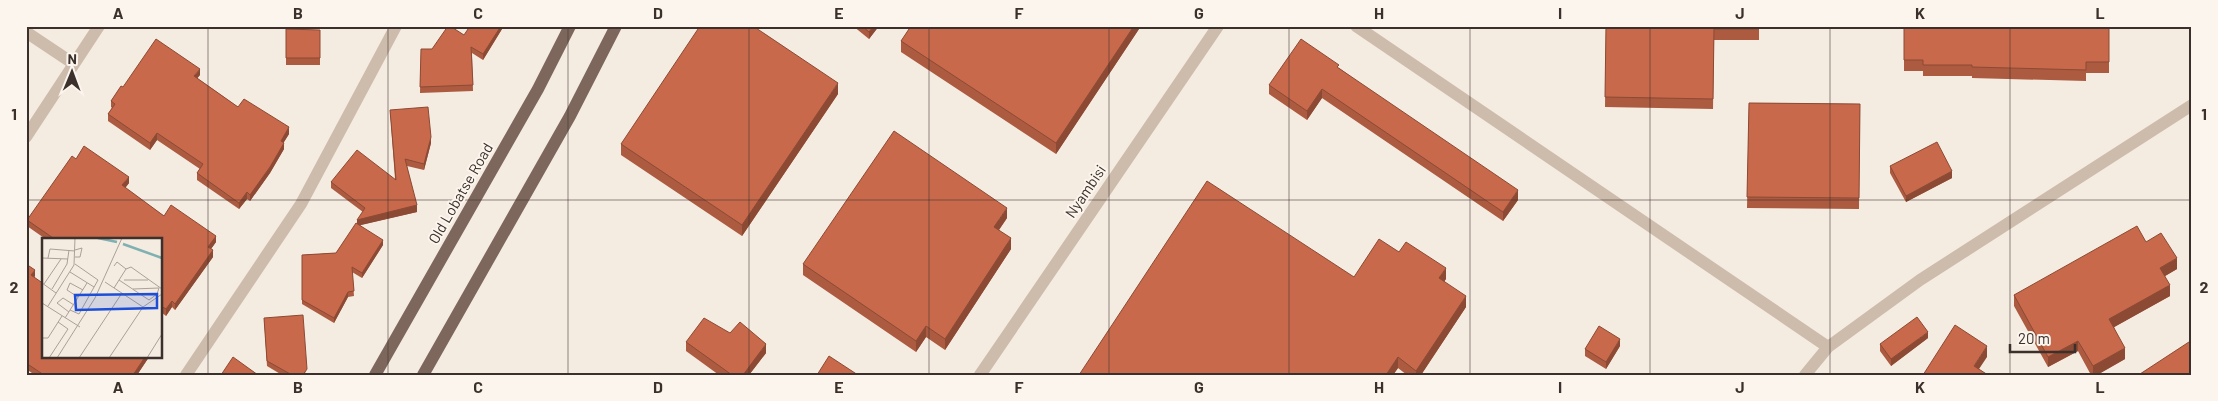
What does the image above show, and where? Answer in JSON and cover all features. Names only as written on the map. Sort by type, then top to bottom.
[{"type":"main road","name":"Old Lobatse Road","points":[[375,375],[538,89],[570,26]]},
{"type":"main road","points":[[423,375],[570,116],[616,26]]},
{"type":"street","points":[[26,137],[100,26]]},
{"type":"street","points":[[186,375],[301,204],[396,26]]},
{"type":"street","name":"Nyambisi","points":[[980,375],[1218,26]]},
{"type":"street","points":[[1356,26],[1828,347]]},
{"type":"street","points":[[26,32],[74,64]]},
{"type":"street","points":[[1805,375],[1828,347],[1920,280],[2192,105]]},
{"type":"building","points":[[448,26],[464,35],[470,26],[501,26],[483,54],[471,47],[473,85],[420,87],[421,49],[432,49]]},
{"type":"building","points":[[700,26],[753,26],[838,83],[742,225],[621,144]]},
{"type":"building","points":[[862,26],[874,26],[869,32]]},
{"type":"building","points":[[911,26],[1134,26],[1056,143],[901,41]]},
{"type":"building","points":[[1606,26],[1759,26],[1759,29],[1714,29],[1713,99],[1605,97]]},
{"type":"building","points":[[1904,26],[2109,26],[2109,62],[2086,62],[2086,70],[1972,67],[1972,65],[1923,65],[1923,60],[1904,60]]},
{"type":"building","points":[[286,29],[320,30],[320,58],[286,58]]},
{"type":"building","points":[[156,39],[200,69],[194,76],[238,107],[244,99],[289,127],[281,141],[284,143],[270,167],[250,195],[247,192],[239,203],[197,173],[203,164],[157,133],[150,143],[108,114],[115,104],[111,101]]},
{"type":"building","points":[[1301,39],[1339,65],[1337,67],[1518,190],[1503,212],[1322,89],[1307,111],[1269,85]]},
{"type":"building","points":[[1749,103],[1860,104],[1859,198],[1747,197]]},
{"type":"building","points":[[428,107],[431,137],[424,164],[405,159],[417,205],[357,220],[365,208],[331,182],[357,150],[396,180],[390,110]]},
{"type":"building","points":[[894,131],[1007,208],[994,227],[1011,238],[945,339],[926,326],[916,341],[803,264]]},
{"type":"building","points":[[1937,142],[1952,171],[1906,196],[1890,166]]},
{"type":"building","points":[[84,146],[129,177],[122,185],[164,216],[171,205],[216,236],[208,247],[213,250],[175,304],[172,301],[166,309],[162,307],[162,238],[53,238],[27,220],[72,156],[76,159]]},
{"type":"building","points":[[1207,181],[1354,277],[1379,239],[1399,252],[1406,242],[1446,268],[1439,278],[1466,296],[1416,371],[1398,357],[1386,375],[1079,375]]},
{"type":"building","points":[[356,223],[383,240],[362,273],[352,267],[354,291],[348,292],[334,318],[302,300],[302,255],[336,253]]},
{"type":"building","points":[[2137,226],[2146,242],[2161,233],[2177,258],[2160,268],[2170,285],[2109,319],[2125,348],[2093,366],[2078,341],[2048,357],[2014,295]]},
{"type":"building","points":[[26,264],[35,270],[31,275],[42,283],[42,358],[144,358],[133,375],[44,375],[26,363]]},
{"type":"building","points":[[303,315],[307,369],[303,375],[292,375],[267,361],[264,318]]},
{"type":"building","points":[[1917,317],[1928,332],[1891,359],[1880,344]]},
{"type":"building","points":[[704,318],[730,333],[740,322],[766,344],[743,375],[732,375],[686,342]]},
{"type":"building","points":[[1955,325],[1987,346],[1974,366],[1988,375],[1923,375]]},
{"type":"building","points":[[1599,326],[1620,339],[1606,362],[1585,349]]},
{"type":"building","points":[[2192,340],[2192,372],[2188,375],[2140,374]]},
{"type":"building","points":[[829,356],[858,375],[817,375]]},
{"type":"building","points":[[233,357],[258,375],[221,375]]}]
